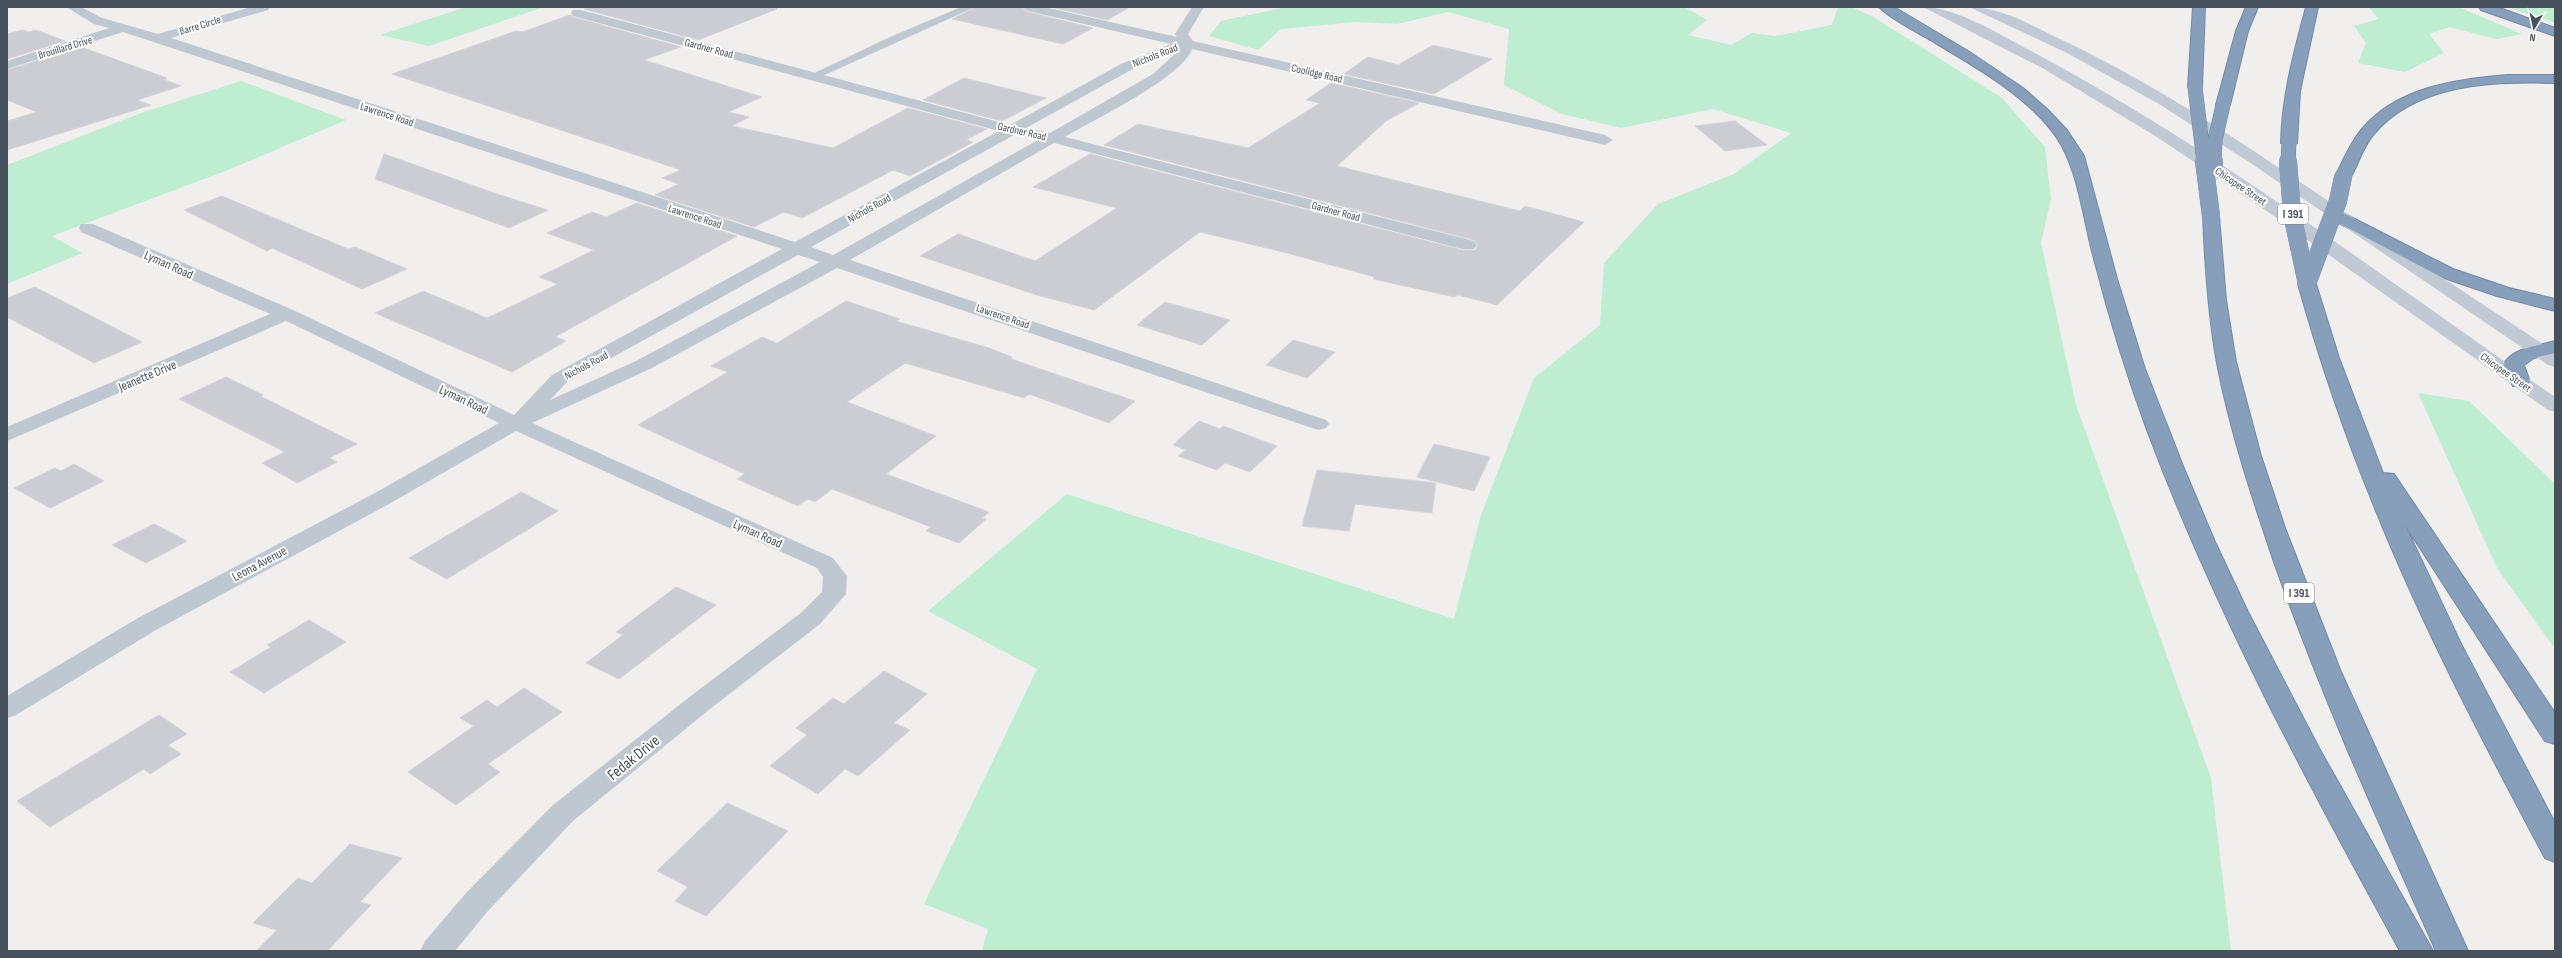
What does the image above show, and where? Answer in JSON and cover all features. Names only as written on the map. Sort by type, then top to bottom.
[{"type":"highway","points":[[1885,7],[2021,94],[2049,117],[2069,142],[2076,156],[2109,284],[2132,358],[2174,471],[2254,648],[2353,838],[2417,951]]},
{"type":"highway","points":[[2199,7],[2195,87],[2211,216]]},
{"type":"highway","name":"I 391","points":[[2252,7],[2242,31],[2215,140],[2211,216],[2216,296],[2231,382],[2259,480],[2302,603],[2366,760],[2452,951]]},
{"type":"highway","name":"I 391","points":[[2312,7],[2292,87],[2288,121],[2287,160],[2291,199],[2307,284],[2329,359],[2395,527],[2444,634],[2509,765],[2555,850]]},
{"type":"highway","points":[[2485,7],[2555,32]]},
{"type":"highway","points":[[2307,284],[2338,201],[2343,177],[2357,148],[2372,126],[2390,113],[2416,99],[2467,83],[2504,79],[2555,79]]},
{"type":"highway","points":[[2343,218],[2422,262],[2447,273],[2497,290],[2555,305]]},
{"type":"highway","points":[[2520,382],[2515,371],[2514,363],[2527,354],[2547,348]]},
{"type":"highway","points":[[2358,436],[2555,734]]},
{"type":"main road","name":"Chicopee Street","points":[[1929,7],[2023,51],[2134,115],[2270,206],[2555,406]]},
{"type":"main road","points":[[1975,7],[2039,34],[2147,91],[2255,157],[2343,218],[2547,348],[2555,361]]},
{"type":"street","name":"Lawrence Road","points":[[72,7],[98,21],[158,38],[795,249],[836,261],[1319,424]]},
{"type":"street","name":"Barre Circle","points":[[158,38],[264,7]]},
{"type":"street","name":"Coolidge Road","points":[[1028,7],[1605,140]]},
{"type":"street","points":[[1188,43],[1181,34],[1198,7]]},
{"type":"street","name":"Gardner Road","points":[[577,13],[1013,130],[1052,138],[1468,245]]},
{"type":"street","name":"Brouillard Drive","points":[[7,65],[122,28]]},
{"type":"street","name":"Nichols Road","points":[[515,423],[559,379],[1126,67],[1164,50],[1188,43]]},
{"type":"street","name":"Nichols Road","points":[[515,423],[643,365],[836,261],[1158,77],[1184,54],[1188,43]]},
{"type":"street","name":"Lyman Road","points":[[86,228],[286,314],[515,423],[825,564],[836,576]]},
{"type":"street","name":"Jeanette Drive","points":[[7,435],[286,314]]},
{"type":"street","name":"Leona Avenue","points":[[7,708],[147,624],[381,498],[515,423]]},
{"type":"street","name":"Fedak Drive","points":[[436,951],[477,902],[563,814],[701,702],[811,618],[834,594],[836,576]]},
{"type":"lane","points":[[814,76],[894,39],[970,7]]},
{"type":"green space","points":[[466,7],[544,7],[429,46],[380,35]]},
{"type":"green space","points":[[1286,7],[1684,7],[1707,20],[1688,35],[1731,45],[1752,33],[1775,36],[1832,25],[1838,7],[1851,7],[1872,16],[2002,98],[2045,147],[2051,199],[2041,243],[2076,405],[2211,778],[2231,951],[982,951],[988,929],[924,904],[1037,669],[928,611],[1067,494],[1454,619],[1480,518],[1534,378],[1600,325],[1604,263],[1658,204],[1734,174],[1791,133],[1713,109],[1621,128],[1562,114],[1504,85],[1509,29],[1448,12],[1397,24],[1357,22],[1281,29],[1258,50],[1209,36],[1221,21]]},
{"type":"green space","points":[[2369,7],[2458,7],[2522,34],[2496,39],[2449,27],[2429,34],[2444,53],[2405,72],[2358,63],[2366,43],[2354,26],[2378,19]]},
{"type":"green space","points":[[2507,7],[2555,7],[2555,23]]},
{"type":"green space","points":[[241,81],[346,120],[228,170],[52,236],[82,253],[7,284],[7,165],[141,113]]},
{"type":"green space","points":[[2418,393],[2469,401],[2555,484],[2555,649],[2497,568]]},
{"type":"building","points":[[591,7],[777,7],[777,9],[698,40],[584,9]]},
{"type":"building","points":[[976,7],[1021,7],[1028,12],[1093,28],[1063,44],[952,19]]},
{"type":"building","points":[[1051,7],[1130,7],[1107,20]]},
{"type":"building","points":[[570,15],[681,47],[644,60],[762,97],[728,112],[749,117],[732,126],[833,148],[908,108],[987,129],[966,140],[973,142],[910,176],[893,170],[802,218],[784,212],[754,227],[655,195],[679,184],[662,178],[681,170],[392,74],[516,31],[522,32]]},
{"type":"building","points":[[23,30],[29,32],[36,30],[65,41],[7,59],[7,34]]},
{"type":"building","points":[[1433,45],[1492,59],[1434,94],[1344,74],[1368,57],[1398,65]]},
{"type":"building","points":[[81,47],[167,78],[163,79],[181,86],[137,100],[151,105],[7,150],[7,121],[37,112],[7,100],[7,70]]},
{"type":"building","points":[[964,78],[1046,98],[1002,121],[923,100]]},
{"type":"building","points":[[1331,83],[1419,103],[1386,121],[1337,166],[1520,211],[1525,206],[1584,222],[1497,305],[1458,295],[1455,297],[1373,279],[1375,277],[1287,253],[1200,232],[1094,310],[1037,295],[920,256],[958,234],[1035,261],[1117,208],[1033,187],[1090,154],[1462,250],[1475,250],[1478,245],[1474,240],[1104,145],[1138,124],[1248,148],[1320,103],[1306,100]]},
{"type":"building","points":[[1735,121],[1767,145],[1725,151],[1695,126]]},
{"type":"building","points":[[384,154],[500,195],[548,210],[509,228],[375,179]]},
{"type":"building","points":[[222,196],[348,249],[355,247],[407,269],[362,289],[272,248],[267,251],[184,210]]},
{"type":"building","points":[[637,203],[737,236],[555,337],[566,341],[512,372],[375,313],[423,291],[487,318],[558,284],[539,277],[594,250],[547,233],[592,212],[606,217]]},
{"type":"building","points":[[35,287],[142,342],[94,363],[7,317],[7,298]]},
{"type":"building","points":[[846,301],[900,319],[896,321],[989,348],[1012,357],[1011,359],[1135,401],[1109,423],[1029,394],[1024,398],[905,363],[847,402],[936,436],[886,474],[989,512],[982,518],[986,519],[959,543],[926,531],[931,527],[832,489],[815,502],[808,499],[798,506],[737,479],[745,474],[638,425],[728,372],[711,366],[762,337],[777,343]]},
{"type":"building","points":[[1165,302],[1230,320],[1202,345],[1137,325]]},
{"type":"building","points":[[1293,340],[1335,352],[1307,378],[1266,365]]},
{"type":"building","points":[[226,377],[263,395],[260,396],[357,444],[329,458],[337,462],[297,483],[262,463],[285,452],[179,399]]},
{"type":"building","points":[[1199,421],[1220,429],[1223,426],[1277,446],[1250,472],[1225,463],[1217,470],[1178,456],[1186,450],[1173,445]]},
{"type":"building","points":[[1434,444],[1490,457],[1474,491],[1417,477]]},
{"type":"building","points":[[74,464],[104,481],[50,508],[14,488],[55,468],[61,471]]},
{"type":"building","points":[[1317,470],[1436,483],[1432,513],[1355,504],[1349,531],[1302,526]]},
{"type":"building","points":[[521,492],[558,511],[447,579],[409,558]]},
{"type":"building","points":[[154,524],[187,541],[146,563],[112,545]]},
{"type":"building","points":[[676,587],[716,605],[619,679],[586,663],[623,635],[616,632]]},
{"type":"building","points":[[309,620],[346,642],[264,693],[230,672],[271,647],[267,645]]},
{"type":"building","points":[[884,671],[927,694],[894,723],[910,730],[858,776],[845,769],[818,794],[770,766],[807,735],[796,728],[833,698],[844,704]]},
{"type":"building","points":[[524,688],[562,712],[488,764],[500,772],[456,805],[408,772],[474,726],[460,718],[487,700],[497,707]]},
{"type":"building","points":[[159,715],[187,734],[168,745],[181,754],[150,774],[144,769],[50,827],[17,801]]},
{"type":"building","points":[[727,803],[788,831],[706,916],[675,901],[688,887],[657,871]]},
{"type":"building","points":[[350,844],[402,858],[360,902],[371,905],[327,951],[256,951],[277,930],[253,923],[298,878],[312,883]]}]
